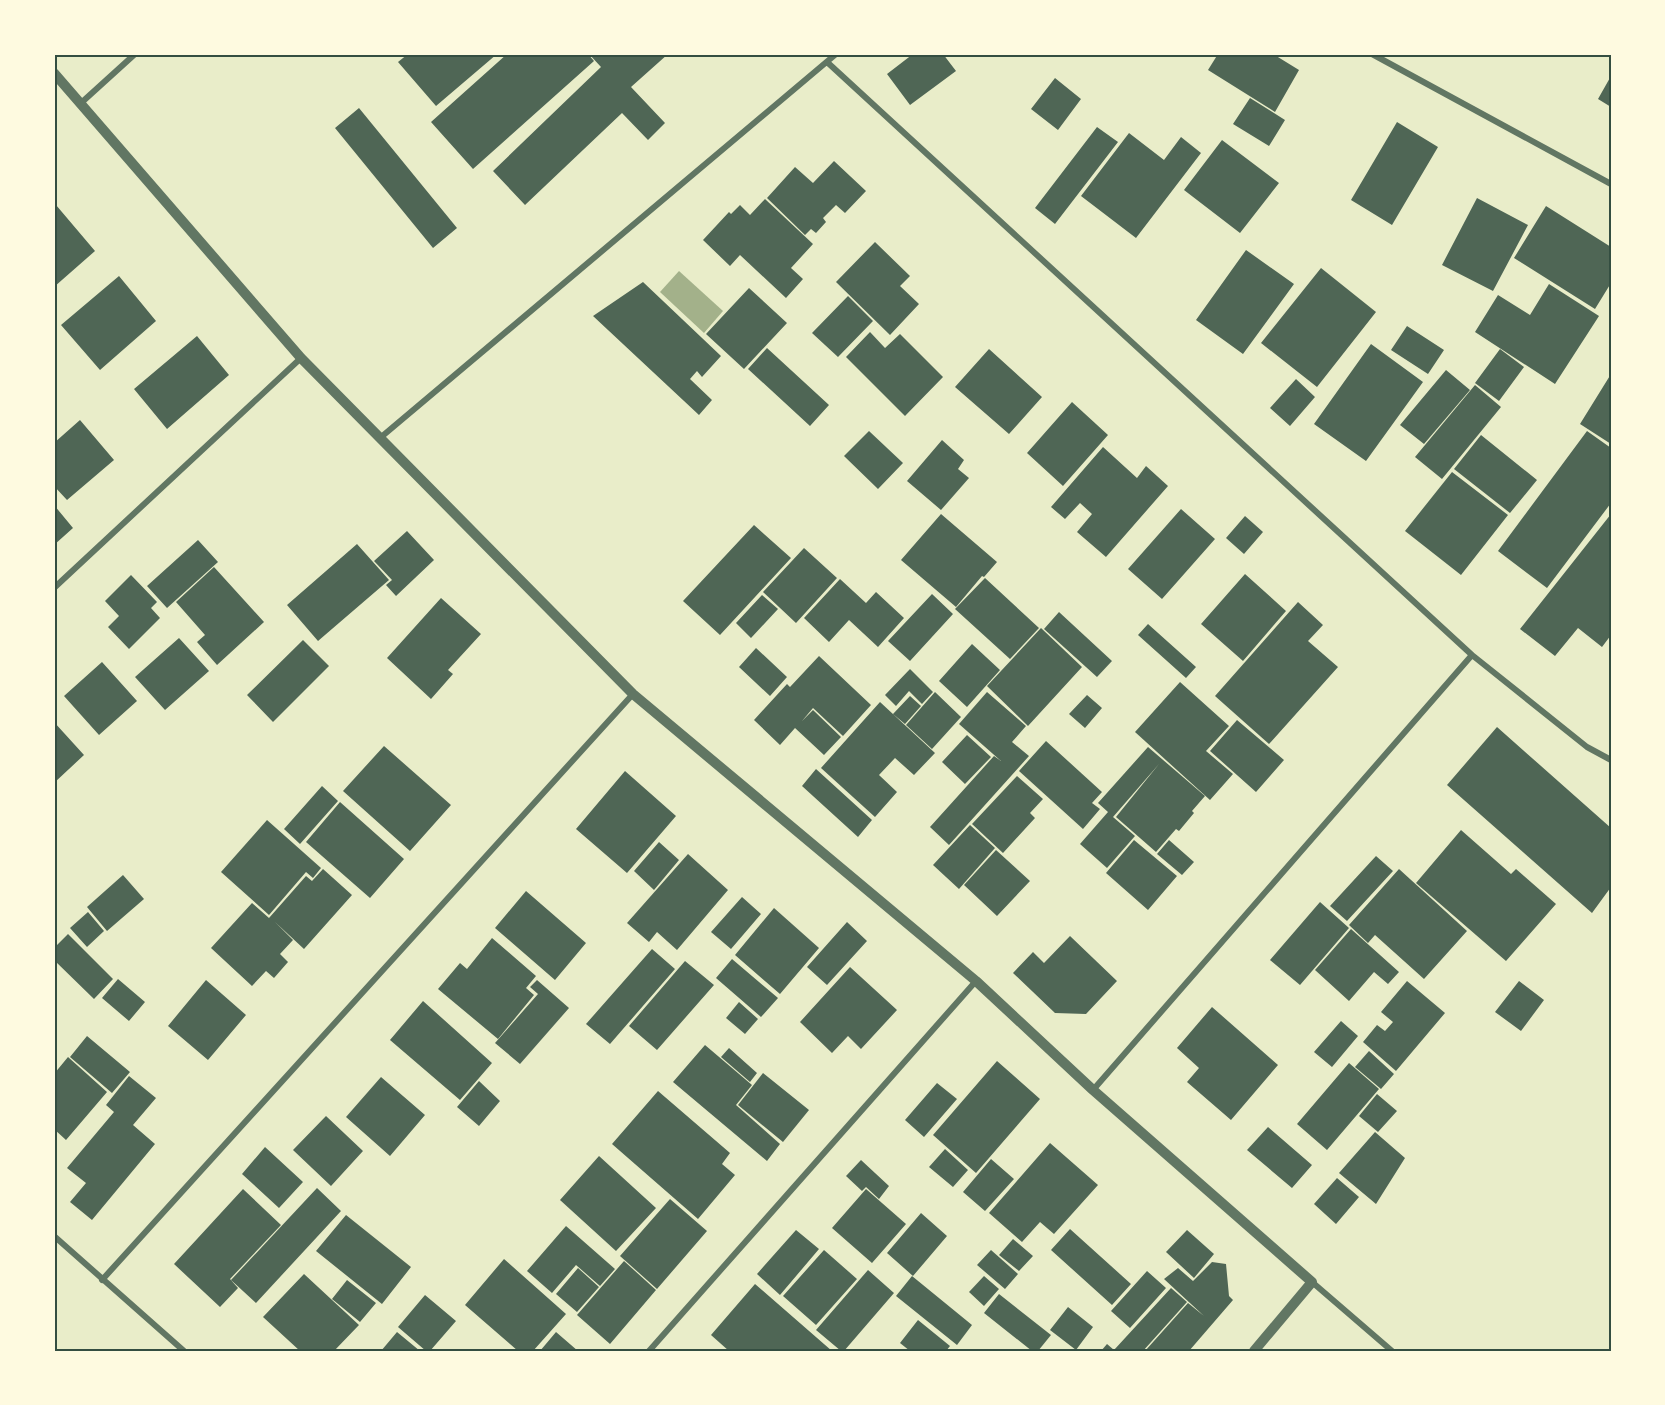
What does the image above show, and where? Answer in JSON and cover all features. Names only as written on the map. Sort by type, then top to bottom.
[{"type":"street","points":[[81,103],[135,54]]},
{"type":"street","points":[[380,439],[836,54]]},
{"type":"street","points":[[1372,54],[1611,184]]},
{"type":"street","points":[[827,62],[1472,655],[1587,747],[1611,759]]},
{"type":"street","points":[[54,73],[301,358],[633,694],[976,981],[1093,1090],[1392,1351]]},
{"type":"street","points":[[54,588],[301,358]]},
{"type":"street","points":[[1093,1090],[1472,655]]},
{"type":"street","points":[[102,1281],[633,694]]},
{"type":"street","points":[[649,1351],[976,981]]},
{"type":"street","points":[[54,1236],[102,1281],[184,1351]]},
{"type":"street","points":[[1254,1351],[1312,1282]]},
{"type":"shaded area","points":[[679,271],[723,311],[704,333],[660,292]]},
{"type":"building","points":[[408,54],[497,54],[436,106],[398,62]]},
{"type":"building","points":[[507,54],[588,54],[594,61],[473,169],[431,122]]},
{"type":"building","points":[[589,54],[668,54],[631,87],[665,123],[648,140],[622,113],[525,205],[493,171],[601,67]]},
{"type":"building","points":[[913,54],[943,54],[956,71],[910,105],[887,74]]},
{"type":"building","points":[[1218,54],[1273,54],[1299,70],[1275,112],[1208,70]]},
{"type":"building","points":[[1611,76],[1611,107],[1598,99]]},
{"type":"building","points":[[1055,78],[1081,99],[1058,130],[1031,109]]},
{"type":"building","points":[[1250,98],[1285,120],[1269,146],[1233,124]]},
{"type":"building","points":[[359,108],[457,228],[433,248],[335,128]]},
{"type":"building","points":[[1397,122],[1438,147],[1392,225],[1351,200]]},
{"type":"building","points":[[1097,127],[1118,142],[1055,224],[1035,208]]},
{"type":"building","points":[[1129,133],[1164,160],[1181,137],[1201,153],[1136,238],[1081,196]]},
{"type":"building","points":[[1222,140],[1279,183],[1240,233],[1184,190]]},
{"type":"building","points":[[834,161],[866,191],[845,213],[836,205],[823,218],[826,222],[816,233],[811,229],[805,235],[767,198],[795,167],[813,183]]},
{"type":"building","points":[[1477,198],[1528,225],[1493,291],[1442,265]]},
{"type":"building","points":[[765,199],[813,244],[791,268],[803,279],[786,298],[740,255],[730,266],[703,240],[729,212],[731,214],[740,205],[750,215]]},
{"type":"building","points":[[56,205],[95,251],[54,287],[54,207]]},
{"type":"building","points":[[1546,206],[1611,247],[1611,283],[1595,309],[1514,258]]},
{"type":"building","points":[[875,242],[910,276],[900,286],[919,304],[890,335],[836,282]]},
{"type":"building","points":[[1246,250],[1294,284],[1243,354],[1196,320]]},
{"type":"building","points":[[1321,268],[1376,312],[1317,387],[1261,343]]},
{"type":"building","points":[[119,276],[156,321],[100,370],[61,325]]},
{"type":"building","points":[[643,282],[721,356],[702,377],[697,371],[690,379],[712,400],[699,415],[593,316]]},
{"type":"building","points":[[1549,284],[1599,316],[1555,384],[1475,332],[1498,295],[1530,315]]},
{"type":"building","points":[[749,288],[787,323],[744,369],[706,334]]},
{"type":"building","points":[[848,296],[873,321],[838,357],[812,333]]},
{"type":"building","points":[[1407,326],[1444,350],[1428,374],[1391,350]]},
{"type":"building","points":[[870,332],[885,348],[900,334],[943,377],[905,416],[846,357]]},
{"type":"building","points":[[197,336],[229,375],[167,429],[134,389]]},
{"type":"building","points":[[1371,344],[1423,382],[1366,461],[1314,424]]},
{"type":"building","points":[[767,348],[829,405],[810,426],[748,369]]},
{"type":"building","points":[[989,349],[1042,397],[1009,434],[955,387]]},
{"type":"building","points":[[1500,349],[1524,367],[1499,401],[1475,383]]},
{"type":"building","points":[[1446,370],[1470,390],[1424,444],[1400,425]]},
{"type":"building","points":[[1611,374],[1611,444],[1580,424]]},
{"type":"building","points":[[1296,379],[1315,397],[1290,426],[1270,408]]},
{"type":"building","points":[[1475,385],[1501,407],[1442,479],[1415,457]]},
{"type":"building","points":[[1072,402],[1108,435],[1063,486],[1027,453]]},
{"type":"building","points":[[80,420],[114,460],[67,500],[54,486],[54,443]]},
{"type":"building","points":[[869,431],[903,463],[878,489],[844,456]]},
{"type":"building","points":[[1587,431],[1611,448],[1611,503],[1547,588],[1498,551]]},
{"type":"building","points":[[1481,435],[1537,480],[1510,513],[1454,469]]},
{"type":"building","points":[[942,440],[964,460],[958,469],[969,478],[941,510],[907,481]]},
{"type":"building","points":[[1103,447],[1137,478],[1146,466],[1168,486],[1106,557],[1077,532],[1092,514],[1080,503],[1065,519],[1051,507]]},
{"type":"building","points":[[1452,472],[1508,515],[1461,575],[1405,531]]},
{"type":"building","points":[[54,505],[73,528],[54,545]]},
{"type":"building","points":[[1181,509],[1215,539],[1162,599],[1128,569]]},
{"type":"building","points":[[941,514],[997,562],[956,607],[901,560]]},
{"type":"building","points":[[1611,514],[1611,635],[1602,647],[1578,628],[1555,656],[1520,629]]},
{"type":"building","points":[[1245,516],[1263,532],[1244,554],[1226,538]]},
{"type":"building","points":[[754,525],[791,558],[720,635],[683,601]]},
{"type":"building","points":[[407,531],[434,560],[396,596],[386,585],[392,580],[374,561]]},
{"type":"building","points":[[198,540],[218,562],[167,608],[147,586]]},
{"type":"building","points":[[357,544],[389,580],[318,641],[287,605]]},
{"type":"building","points":[[804,548],[837,578],[796,623],[763,592]]},
{"type":"building","points":[[214,567],[264,622],[217,665],[197,642],[205,635],[176,602]]},
{"type":"building","points":[[1245,574],[1286,611],[1243,661],[1201,624]]},
{"type":"building","points":[[131,575],[157,602],[151,608],[160,618],[129,649],[108,627],[119,616],[105,601]]},
{"type":"building","points":[[985,578],[1039,628],[1010,659],[955,609]]},
{"type":"building","points":[[840,579],[866,603],[876,592],[904,618],[878,647],[849,620],[829,642],[804,618]]},
{"type":"building","points":[[932,594],[953,614],[910,661],[888,641]]},
{"type":"building","points":[[762,595],[778,609],[751,638],[736,623]]},
{"type":"building","points":[[441,598],[481,634],[448,670],[453,674],[431,699],[387,658]]},
{"type":"building","points":[[1298,602],[1323,625],[1308,641],[1338,667],[1269,744],[1215,696]]},
{"type":"building","points":[[1059,612],[1112,661],[1097,677],[1044,629]]},
{"type":"building","points":[[1148,624],[1196,667],[1186,678],[1138,635]]},
{"type":"building","points":[[1041,628],[1082,667],[1028,726],[987,686]]},
{"type":"building","points":[[179,638],[209,671],[165,710],[135,677]]},
{"type":"building","points":[[303,640],[329,666],[273,722],[247,695]]},
{"type":"building","points":[[972,644],[1000,670],[967,707],[939,681]]},
{"type":"building","points":[[756,648],[787,677],[770,696],[739,667]]},
{"type":"building","points":[[819,656],[871,705],[843,736],[813,708],[802,721],[813,710],[841,737],[824,755],[795,728],[780,745],[754,720],[787,684],[790,687]]},
{"type":"building","points":[[102,662],[137,701],[99,735],[64,696]]},
{"type":"building","points":[[910,669],[933,692],[922,704],[909,691],[896,706],[885,695]]},
{"type":"building","points":[[1180,682],[1229,726],[1206,751],[1233,774],[1210,800],[1135,732]]},
{"type":"building","points":[[935,692],[961,717],[932,749],[906,725]]},
{"type":"building","points":[[987,692],[1026,726],[1012,742],[1029,756],[949,845],[930,827],[994,756],[1001,761],[959,724]]},
{"type":"building","points":[[1087,695],[1102,708],[1085,728],[1069,714]]},
{"type":"building","points":[[910,696],[921,706],[905,724],[893,714]]},
{"type":"building","points":[[880,702],[935,753],[914,775],[895,758],[879,775],[897,792],[875,817],[821,768]]},
{"type":"building","points":[[1237,720],[1284,760],[1256,792],[1210,751]]},
{"type":"building","points":[[54,722],[84,755],[54,783]]},
{"type":"building","points":[[1497,727],[1611,828],[1611,887],[1592,913],[1447,785]]},
{"type":"building","points":[[967,735],[991,757],[965,784],[942,762]]},
{"type":"building","points":[[1046,741],[1102,792],[1092,803],[1100,809],[1083,829],[1019,771]]},
{"type":"building","points":[[384,746],[451,805],[410,851],[343,791]]},
{"type":"building","points":[[1148,747],[1205,796],[1179,831],[1176,829],[1156,852],[1116,817],[1159,764],[1113,817],[1135,836],[1107,868],[1080,844],[1108,812],[1098,803]]},
{"type":"building","points":[[816,769],[872,820],[858,837],[802,786]]},
{"type":"building","points":[[625,771],[676,816],[627,873],[576,829]]},
{"type":"building","points":[[1017,776],[1043,799],[1030,813],[1035,818],[1003,853],[972,824]]},
{"type":"building","points":[[322,786],[338,801],[300,844],[284,829]]},
{"type":"building","points":[[340,802],[404,859],[370,898],[306,842]]},
{"type":"building","points":[[267,820],[321,868],[313,878],[306,872],[269,915],[221,872]]},
{"type":"building","points":[[970,825],[995,848],[959,889],[933,865]]},
{"type":"building","points":[[1461,830],[1511,874],[1516,869],[1556,904],[1506,961],[1416,883]]},
{"type":"building","points":[[1134,840],[1177,876],[1148,910],[1106,873]]},
{"type":"building","points":[[1169,840],[1194,862],[1182,875],[1157,854]]},
{"type":"building","points":[[659,842],[679,860],[654,890],[634,871]]},
{"type":"building","points":[[996,850],[1030,881],[997,916],[964,885]]},
{"type":"building","points":[[688,854],[728,890],[677,950],[657,932],[649,942],[627,923]]},
{"type":"building","points":[[1376,856],[1393,871],[1347,921],[1330,906]]},
{"type":"building","points":[[323,869],[352,895],[304,949],[275,922],[293,940],[280,954],[288,962],[274,978],[266,971],[252,986],[211,948],[252,903],[269,918],[306,876],[312,881]]},
{"type":"building","points":[[1399,869],[1467,931],[1424,979],[1375,935],[1368,943],[1349,925]]},
{"type":"building","points":[[123,875],[144,899],[107,931],[87,907]]},
{"type":"building","points":[[526,891],[586,943],[555,980],[495,928]]},
{"type":"building","points":[[742,897],[761,914],[731,949],[711,932]]},
{"type":"building","points":[[1320,902],[1349,928],[1300,985],[1270,960]]},
{"type":"building","points":[[774,908],[819,948],[780,994],[735,955]]},
{"type":"building","points":[[88,912],[104,931],[87,947],[70,928]]},
{"type":"building","points":[[847,922],[867,941],[827,985],[807,967]]},
{"type":"building","points":[[1351,929],[1399,972],[1388,984],[1374,972],[1349,1001],[1315,970]]},
{"type":"building","points":[[68,934],[113,979],[94,999],[54,960],[54,948]]},
{"type":"building","points":[[1070,936],[1117,981],[1086,1014],[1055,1013],[1013,973],[1033,952],[1044,963]]},
{"type":"building","points":[[492,938],[536,976],[526,988],[534,995],[498,1039],[438,989],[460,963],[467,969]]},
{"type":"building","points":[[652,949],[675,969],[610,1044],[586,1024]]},
{"type":"building","points":[[732,959],[778,998],[761,1017],[716,978]]},
{"type":"building","points":[[685,961],[714,985],[657,1050],[629,1026]]},
{"type":"building","points":[[850,967],[897,1010],[861,1049],[848,1036],[832,1053],[800,1022]]},
{"type":"building","points":[[118,979],[145,1002],[129,1021],[102,998]]},
{"type":"building","points":[[206,980],[246,1015],[208,1060],[168,1026]]},
{"type":"building","points":[[537,980],[569,1008],[520,1064],[495,1043],[538,994],[530,987]]},
{"type":"building","points":[[1407,981],[1445,1013],[1396,1071],[1363,1042],[1377,1025],[1385,1031],[1393,1022],[1381,1012]]},
{"type":"building","points":[[1519,981],[1544,1000],[1521,1031],[1495,1012]]},
{"type":"building","points":[[423,1001],[492,1063],[460,1100],[390,1040]]},
{"type":"building","points":[[739,1002],[758,1019],[745,1034],[726,1018]]},
{"type":"building","points":[[1212,1007],[1278,1065],[1231,1120],[1187,1082],[1199,1068],[1177,1048]]},
{"type":"building","points":[[1341,1021],[1358,1036],[1332,1067],[1314,1052]]},
{"type":"building","points":[[87,1036],[130,1072],[112,1093],[70,1057]]},
{"type":"building","points":[[705,1045],[752,1085],[736,1105],[780,1144],[767,1161],[673,1082]]},
{"type":"building","points":[[729,1048],[757,1073],[750,1082],[721,1057]]},
{"type":"building","points":[[1369,1051],[1394,1074],[1381,1089],[1355,1067]]},
{"type":"building","points":[[68,1057],[107,1092],[66,1140],[54,1129],[54,1074]]},
{"type":"building","points":[[997,1061],[1040,1099],[976,1173],[933,1135]]},
{"type":"building","points":[[1349,1063],[1379,1089],[1327,1150],[1297,1124]]},
{"type":"building","points":[[763,1073],[809,1110],[783,1142],[738,1105]]},
{"type":"building","points":[[129,1076],[156,1098],[133,1125],[155,1144],[92,1220],[70,1202],[86,1183],[67,1168],[114,1112],[106,1105]]},
{"type":"building","points":[[381,1077],[425,1115],[390,1156],[346,1117]]},
{"type":"building","points":[[479,1081],[500,1101],[479,1126],[457,1107]]},
{"type":"building","points":[[937,1083],[957,1099],[924,1137],[905,1120]]},
{"type":"building","points":[[658,1091],[730,1153],[722,1164],[735,1175],[698,1219],[612,1144]]},
{"type":"building","points":[[1377,1094],[1397,1111],[1378,1132],[1359,1116]]},
{"type":"building","points":[[326,1116],[363,1151],[331,1186],[293,1150]]},
{"type":"building","points":[[1268,1127],[1312,1165],[1292,1188],[1247,1150]]},
{"type":"building","points":[[1375,1132],[1405,1158],[1376,1204],[1339,1173]]},
{"type":"building","points":[[1050,1143],[1098,1185],[1054,1234],[1040,1222],[1022,1242],[989,1213]]},
{"type":"building","points":[[265,1147],[303,1182],[279,1208],[242,1174]]},
{"type":"building","points":[[945,1149],[968,1170],[953,1187],[929,1167]]},
{"type":"building","points":[[599,1156],[656,1208],[616,1251],[560,1200]]},
{"type":"building","points":[[991,1159],[1014,1179],[985,1211],[963,1192]]},
{"type":"building","points":[[861,1160],[889,1186],[879,1199],[866,1187],[862,1191],[846,1176]]},
{"type":"building","points":[[1337,1178],[1359,1197],[1336,1224],[1314,1204]]},
{"type":"building","points":[[317,1188],[341,1211],[256,1303],[231,1280]]},
{"type":"building","points":[[243,1189],[281,1225],[230,1279],[238,1288],[220,1307],[174,1264]]},
{"type":"building","points":[[866,1189],[906,1224],[872,1263],[832,1228]]},
{"type":"building","points":[[670,1199],[707,1231],[657,1289],[620,1256]]},
{"type":"building","points":[[921,1213],[947,1236],[913,1276],[887,1253]]},
{"type":"building","points":[[346,1215],[411,1267],[382,1304],[316,1251]]},
{"type":"building","points":[[566,1226],[615,1269],[600,1286],[576,1265],[552,1293],[527,1271]]},
{"type":"building","points":[[1070,1229],[1131,1284],[1112,1305],[1051,1250]]},
{"type":"building","points":[[796,1230],[819,1249],[780,1295],[757,1274]]},
{"type":"building","points":[[1187,1230],[1214,1254],[1194,1278],[1166,1252]]},
{"type":"building","points":[[1013,1239],[1033,1256],[1019,1271],[999,1255]]},
{"type":"building","points":[[824,1250],[857,1279],[816,1325],[783,1296]]},
{"type":"building","points":[[991,1250],[1018,1274],[1005,1289],[977,1265]]},
{"type":"building","points":[[504,1259],[566,1314],[533,1351],[518,1351],[465,1305]]},
{"type":"building","points":[[624,1261],[656,1290],[610,1344],[577,1315]]},
{"type":"building","points":[[1212,1262],[1226,1264],[1229,1296],[1233,1300],[1189,1351],[1145,1351],[1188,1303],[1204,1316],[1164,1279],[1178,1268],[1193,1281]]},
{"type":"building","points":[[578,1268],[599,1287],[577,1312],[556,1294]]},
{"type":"building","points":[[868,1270],[894,1293],[844,1351],[841,1351],[816,1330]]},
{"type":"building","points":[[1147,1271],[1166,1288],[1130,1328],[1111,1311]]},
{"type":"building","points":[[304,1274],[359,1325],[334,1351],[300,1351],[263,1317]]},
{"type":"building","points":[[912,1276],[972,1325],[957,1345],[896,1296]]},
{"type":"building","points":[[984,1276],[999,1289],[984,1306],[969,1292]]},
{"type":"building","points":[[347,1280],[376,1303],[360,1322],[332,1299]]},
{"type":"building","points":[[755,1284],[832,1351],[729,1351],[711,1335]]},
{"type":"building","points":[[1171,1288],[1187,1302],[1143,1351],[1101,1351],[1107,1344],[1114,1350]]},
{"type":"building","points":[[999,1294],[1051,1335],[1038,1351],[1032,1351],[984,1313]]},
{"type":"building","points":[[425,1295],[456,1321],[430,1351],[426,1351],[398,1327]]},
{"type":"building","points":[[1068,1307],[1093,1327],[1076,1350],[1050,1330]]},
{"type":"building","points":[[918,1320],[950,1346],[946,1351],[910,1351],[900,1343]]},
{"type":"building","points":[[397,1332],[420,1351],[381,1351]]},
{"type":"building","points":[[556,1332],[578,1351],[540,1351]]}]
